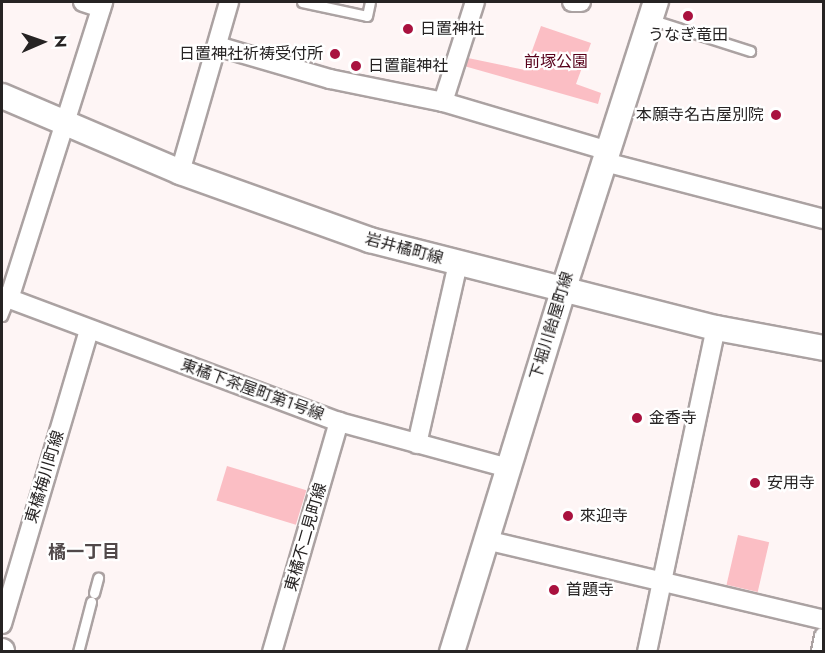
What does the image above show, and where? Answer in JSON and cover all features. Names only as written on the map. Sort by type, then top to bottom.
[{"type":"street","points":[[5,298],[102,5],[83,2]]},
{"type":"street","points":[[180,172],[229,2]]},
{"type":"street","points":[[443,102],[475,2]]},
{"type":"street","points":[[572,2],[581,2]]},
{"type":"street","name":"下堀川飴屋町線","points":[[452,651],[606,157],[650,7]]},
{"type":"street","points":[[217,46],[330,80],[443,102],[606,157],[824,219]]},
{"type":"street","name":"岩井橘町線","points":[[2,96],[180,172],[370,240],[563,291],[716,328],[824,348]]},
{"type":"street","points":[[417,444],[458,263]]},
{"type":"street","name":"東橘下茶屋町第1号線","points":[[5,298],[339,422],[508,468]]},
{"type":"street","points":[[647,651],[716,328]]},
{"type":"street","name":"東橘梅川町線","points":[[2,624],[89,330]]},
{"type":"street","name":"東橘不二見町線","points":[[272,651],[339,422]]},
{"type":"street","points":[[486,540],[824,620]]},
{"type":"street","points":[[821,651],[824,636]]},
{"type":"lane","points":[[302,2],[367,16],[370,2]]},
{"type":"lane","points":[[650,7],[750,51]]},
{"type":"lane","points":[[2,316],[5,298]]},
{"type":"lane","points":[[78,651],[98,578]]},
{"type":"green space","name":"前塚公園","points":[[541,26],[591,43],[576,84],[601,93],[598,104],[464,66],[468,58],[525,70]]},
{"type":"green space","points":[[227,466],[306,490],[296,525],[216,500]]},
{"type":"green space","points":[[738,535],[769,542],[758,592],[727,585]]},
{"type":"place","name":"うなぎ竜田","points":[[688,16]]},
{"type":"place","name":"日置神社","points":[[408,29]]},
{"type":"place","name":"日置神社祈祷受付所","points":[[335,54]]},
{"type":"place","name":"日置龍神社","points":[[356,66]]},
{"type":"place","name":"本願寺名古屋別院","points":[[776,115]]},
{"type":"place","name":"金香寺","points":[[637,418]]},
{"type":"place","name":"安用寺","points":[[755,483]]},
{"type":"place","name":"來迎寺","points":[[568,516]]},
{"type":"place","name":"首題寺","points":[[554,590]]},
{"type":"district","name":"橘一丁目","points":[[84,552]]}]
